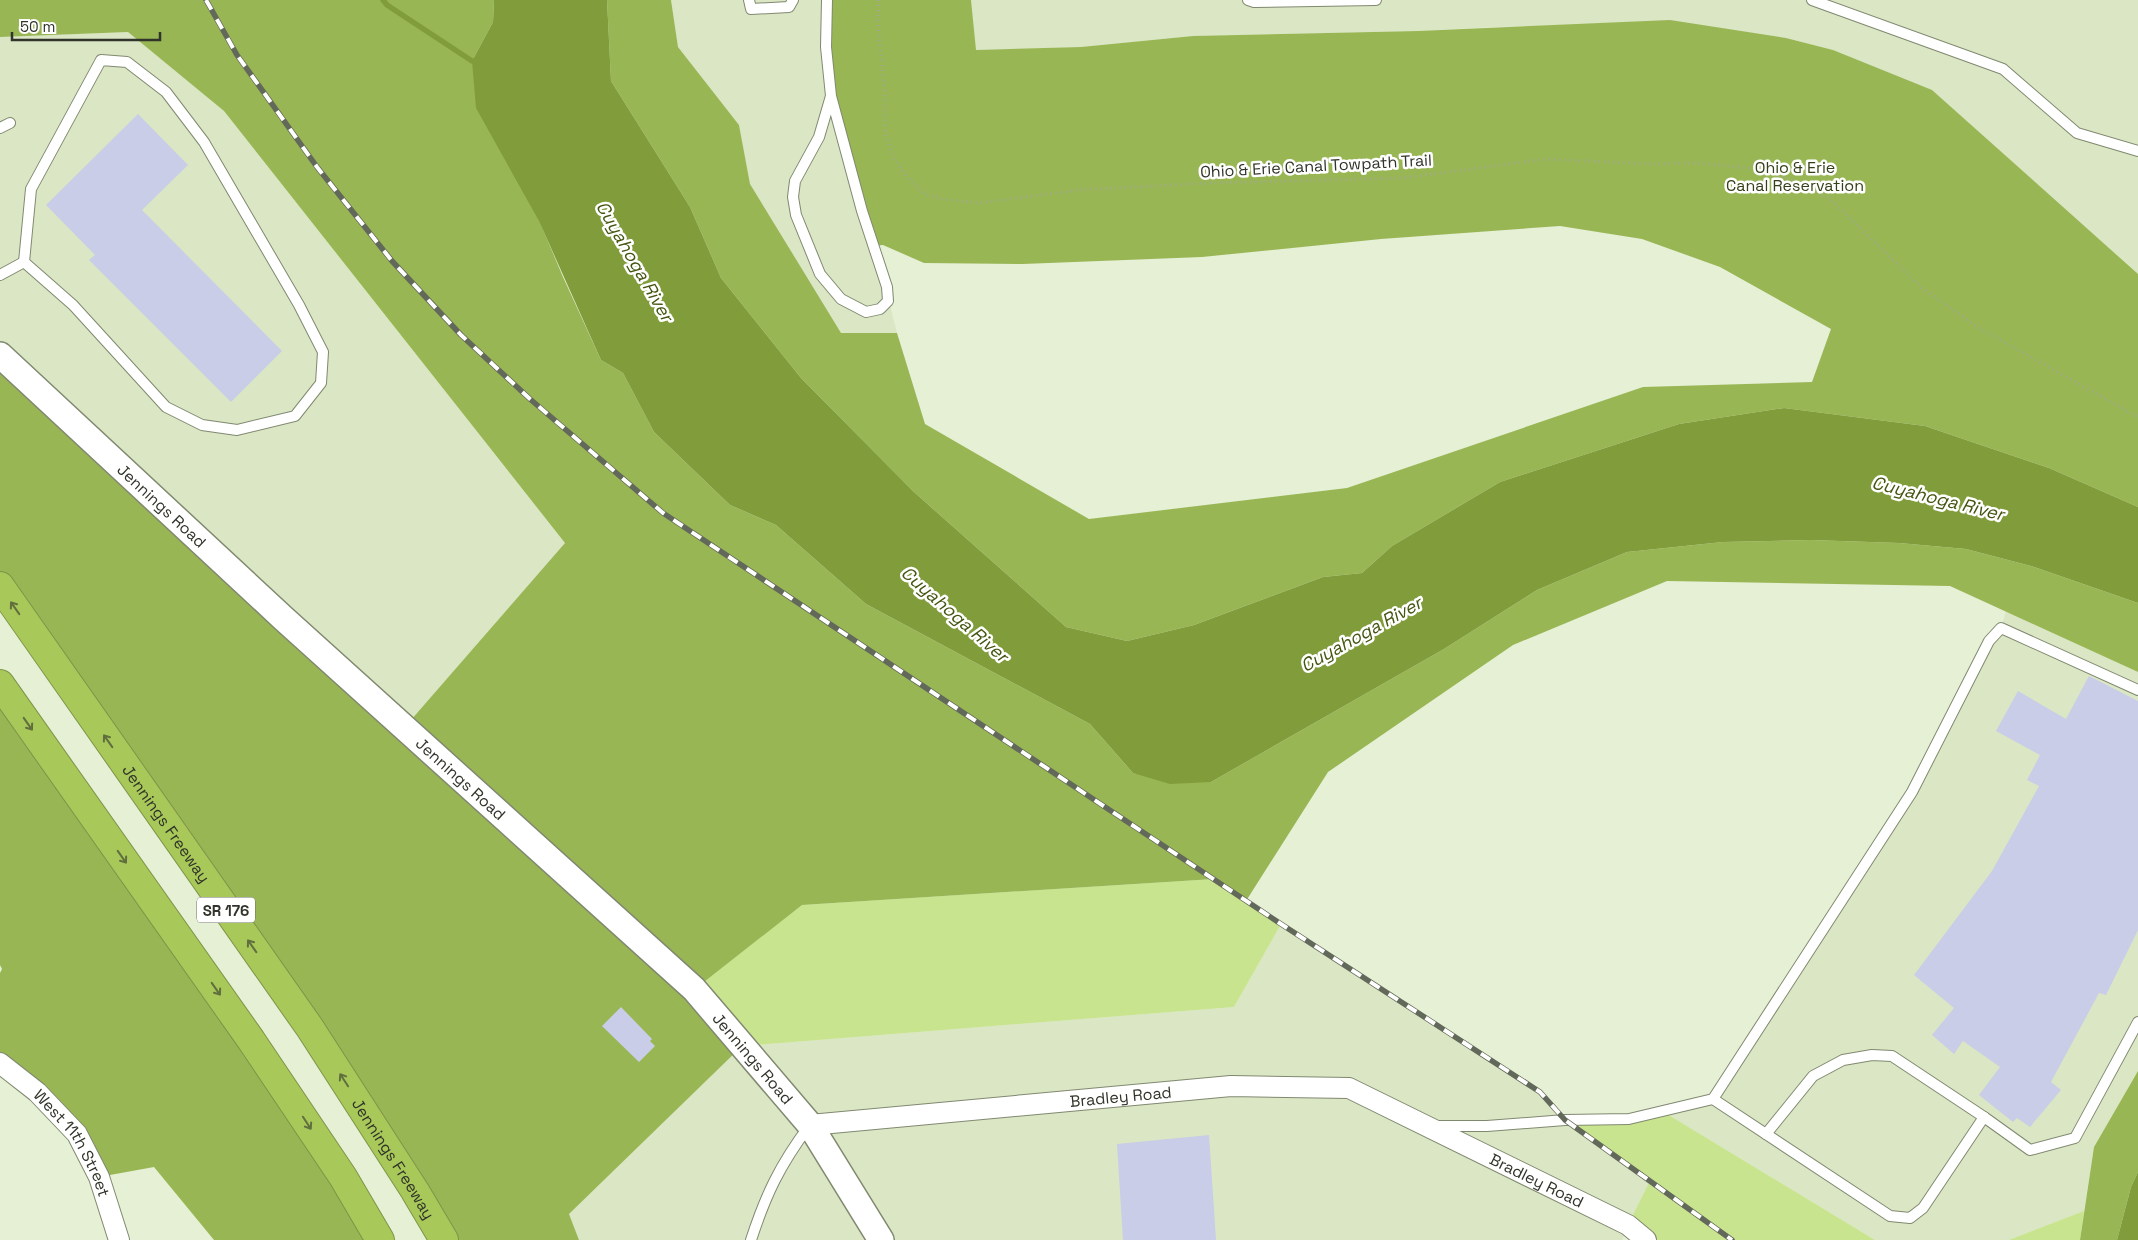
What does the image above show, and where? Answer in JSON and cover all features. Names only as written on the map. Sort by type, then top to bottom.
[{"type":"highway","name":"Jennings Freeway","points":[[0,586],[310,1028],[415,1190],[444,1240]]},
{"type":"highway","name":"SR 176","points":[[0,684],[251,1040],[343,1178],[380,1240]]},
{"type":"street","name":"Jennings Road","points":[[0,355],[283,618],[694,989],[810,1124],[881,1240]]},
{"type":"street","name":"West 11th Street","points":[[0,1063],[37,1092],[77,1134],[98,1177],[119,1240]]},
{"type":"street","name":"Bradley Road","points":[[810,1124],[1231,1086],[1349,1088],[1628,1225],[1646,1240]]},
{"type":"lane","points":[[749,0],[751,9],[789,7],[792,0]]},
{"type":"lane","points":[[827,0],[826,47],[831,96],[862,211],[887,287],[888,301],[880,309],[866,312],[841,299],[820,274],[796,215],[793,197],[795,181],[819,137],[831,96]]},
{"type":"lane","points":[[1248,0],[1254,2],[1376,0]]},
{"type":"lane","points":[[1812,0],[2003,69],[2077,133],[2138,151]]},
{"type":"lane","points":[[102,60],[127,62],[166,92],[204,142],[299,304],[323,352],[321,382],[295,416],[237,430],[202,425],[166,407],[73,304],[24,262],[31,189],[102,60]]},
{"type":"lane","points":[[0,128],[10,123]]},
{"type":"lane","points":[[0,276],[24,262]]},
{"type":"lane","points":[[1984,1117],[1923,1208],[1910,1218],[1890,1216],[1713,1099],[1912,792],[1989,640],[2001,628],[2138,690]]},
{"type":"lane","points":[[1766,1134],[1812,1076],[1843,1060],[1872,1055],[1892,1056],[2030,1150],[2076,1138],[2138,1022]]},
{"type":"lane","name":"Bradley Road","points":[[1425,1126],[1487,1126],[1565,1120],[1629,1119],[1713,1099]]},
{"type":"lane","points":[[751,1240],[764,1202],[783,1163],[810,1124]]},
{"type":"path","name":"Ohio & Erie Canal Towpath Trail","points":[[878,0],[879,36],[885,92],[885,132],[894,159],[908,178],[926,194],[942,199],[980,203],[1078,190],[1209,183],[1403,178],[1546,159],[1648,164],[1697,163],[1759,169],[1787,178],[1829,198],[1923,290],[1979,328],[2138,417]]},
{"type":"shaded area","points":[[671,0],[827,0],[881,270],[897,333],[841,334],[750,185],[739,125],[678,47]]},
{"type":"shaded area","points":[[971,0],[2138,0],[2138,284],[1833,50],[1786,38],[1670,24],[1193,36],[1081,47],[975,50]]},
{"type":"shaded area","points":[[128,32],[224,111],[565,543],[404,728],[0,355],[0,37]]},
{"type":"shaded area","points":[[2006,611],[2138,672],[2138,1071],[2094,1147],[2084,1211],[2009,1240],[1875,1240],[1662,1111],[1713,1099],[1905,803],[2001,628]]},
{"type":"shaded area","points":[[1214,879],[1281,924],[1234,1007],[742,1046],[694,989],[802,905]]},
{"type":"shaded area","points":[[1281,924],[1540,1092],[1565,1120],[1652,1179],[1622,1240],[579,1240],[569,1214],[742,1046],[1234,1007]]},
{"type":"shaded area","points":[[1662,1111],[1875,1240],[1646,1240],[1628,1225],[1651,1179],[1565,1120]]},
{"type":"shaded area","points":[[2084,1211],[2080,1240],[2009,1240]]},
{"type":"green space","points":[[0,0],[494,0],[493,22],[472,61],[563,277],[601,360],[623,373],[654,432],[730,505],[776,525],[866,604],[1090,724],[1133,773],[1211,782],[1444,649],[1537,590],[1627,552],[1723,542],[1811,540],[1899,543],[1966,549],[2031,566],[2138,603],[2138,672],[1950,586],[1667,581],[1513,645],[1328,772],[1246,901],[1214,879],[802,905],[695,989],[742,1046],[569,1214],[579,1240],[444,1240],[0,586],[0,355],[404,728],[565,543],[224,111],[128,32],[0,37]]},
{"type":"green space","name":"Ohio & Erie Canal Reservation","points":[[607,0],[671,0],[678,47],[739,125],[750,184],[841,333],[897,333],[925,424],[1089,519],[1347,488],[1643,387],[1812,382],[1831,329],[1720,267],[1642,239],[1560,226],[1381,239],[1202,257],[1023,264],[924,263],[883,245],[873,246],[831,96],[827,0],[971,0],[976,50],[1081,47],[1193,36],[1418,31],[1670,20],[1786,38],[1833,50],[1932,90],[2138,274],[2138,507],[2049,468],[1925,426],[1784,408],[1679,424],[1500,482],[1392,546],[1362,573],[1323,577],[1194,625],[1127,641],[1066,627],[914,492],[801,378],[721,278],[690,207],[611,81]]},
{"type":"green space","points":[[0,684],[380,1240],[214,1240],[154,1167],[99,1177],[77,1134],[0,1063],[0,973],[2,969],[0,965]]},
{"type":"green space","points":[[2138,1071],[2138,1172],[2131,1187],[2117,1240],[2080,1240],[2094,1147]]},
{"type":"water","name":"Cuyahoga River","points":[[494,0],[607,0],[611,81],[690,207],[721,278],[801,378],[914,492],[1066,627],[1127,641],[1194,625],[1323,577],[1362,573],[1392,546],[1500,482],[1679,424],[1784,408],[1925,426],[2049,468],[2138,507],[2138,603],[2031,566],[1966,549],[1899,543],[1811,540],[1723,542],[1627,552],[1537,590],[1444,649],[1211,782],[1170,784],[1133,773],[1090,724],[866,604],[776,525],[730,505],[654,432],[623,373],[601,360],[539,221],[476,108],[472,61],[493,22]]},
{"type":"water","points":[[2138,1172],[2138,1240],[2117,1240],[2131,1187]]},
{"type":"building","points":[[138,114],[188,165],[142,210],[282,351],[231,402],[89,260],[95,255],[46,205]]},
{"type":"building","points":[[2089,676],[2138,701],[2138,930],[2106,995],[2099,993],[2051,1082],[2061,1090],[2030,1127],[2017,1118],[2013,1122],[1979,1095],[2000,1067],[1963,1041],[1954,1054],[1932,1035],[1954,1008],[1914,975],[1992,871],[2039,786],[2027,780],[2040,755],[1996,731],[2018,691],[2066,719]]},
{"type":"building","points":[[621,1007],[652,1039],[650,1041],[655,1046],[639,1062],[602,1026]]},
{"type":"building","points":[[1209,1135],[1216,1240],[1123,1240],[1117,1144]]},
{"type":"waterway","points":[[383,0],[387,5],[472,61],[479,61]]},
{"type":"railway","points":[[206,0],[237,55],[317,167],[392,261],[461,335],[530,399],[663,513],[1281,924],[1540,1092],[1565,1120],[1732,1240]]}]
